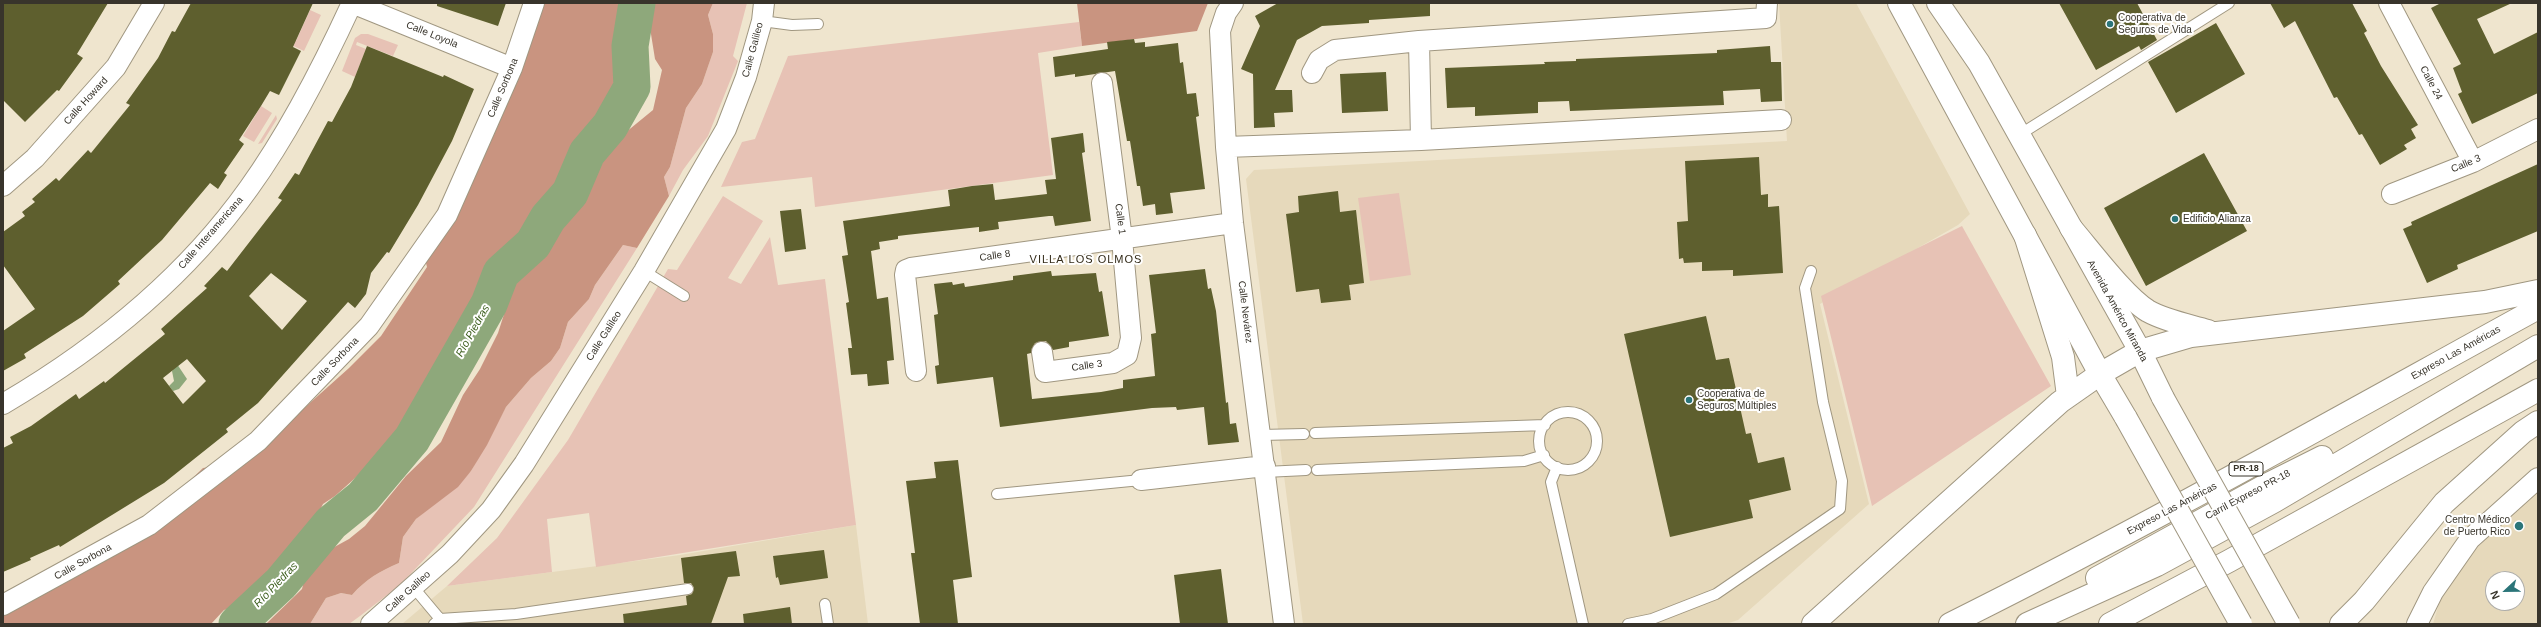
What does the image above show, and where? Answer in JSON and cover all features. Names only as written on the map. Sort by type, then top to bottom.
[{"type":"main road","points":[[1899,3],[2100,374],[2241,624]]},
{"type":"main road","name":"Avenida Américo Miranda","points":[[1938,3],[1979,62],[2140,351],[2163,398],[2289,624]]},
{"type":"main road","points":[[2071,228],[2124,289],[2147,310],[2168,320],[2215,333]]},
{"type":"main road","points":[[2025,235],[2063,357],[2068,396]]},
{"type":"main road","points":[[1813,624],[2068,396],[2100,374],[2140,351],[2191,336],[2485,302],[2538,291]]},
{"type":"main road","name":"Expreso Las Américas","points":[[1950,624],[2058,570],[2197,496],[2538,308]]},
{"type":"main road","name":"Carril Expreso PR-18","points":[[2015,624],[2266,485],[2486,374],[2538,346]]},
{"type":"main road","name":"Carril Expreso PR-18","points":[[2027,624],[2164,561],[2274,500],[2486,374]]},
{"type":"main road","points":[[2110,624],[2229,561],[2538,390]]},
{"type":"main road","points":[[2341,624],[2364,601],[2444,503],[2523,432],[2538,422]]},
{"type":"main road","points":[[2358,624],[2364,601]]},
{"type":"street","name":"Calle Howard","points":[[3,186],[36,158],[116,68],[154,3]]},
{"type":"street","name":"Calle Loyola","points":[[352,3],[512,68]]},
{"type":"street","name":"Calle Interamericana","points":[[3,404],[84,352],[132,315],[192,258],[249,188],[286,130],[352,3]]},
{"type":"street","name":"Calle Sorbona","points":[[3,605],[149,525],[258,441],[369,326],[447,215],[512,68],[534,3]]},
{"type":"street","name":"Calle Nevárez","points":[[1233,3],[1226,13],[1220,31],[1226,147],[1233,223],[1284,624]]},
{"type":"street","points":[[1312,73],[1319,60],[1335,50],[1419,41],[1766,18],[1767,3]]},
{"type":"street","points":[[1890,3],[1915,32]]},
{"type":"street","name":"Calle 24","points":[[2389,3],[2473,162]]},
{"type":"street","name":"Calle Galileo","points":[[372,624],[414,588],[450,554],[476,526],[516,476],[644,271],[726,129],[746,77],[763,12]]},
{"type":"street","points":[[1419,41],[1421,140]]},
{"type":"street","name":"Calle 1","points":[[1102,82],[1122,239],[1131,338],[1127,355]]},
{"type":"street","points":[[1226,147],[1421,140],[1781,120]]},
{"type":"street","name":"Calle 3","points":[[2392,194],[2473,162],[2538,129]]},
{"type":"street","name":"Calle 8","points":[[916,371],[905,275],[906,270],[1233,223]]},
{"type":"street","name":"Calle 3","points":[[1042,352],[1045,372],[1113,363],[1127,355]]},
{"type":"street","points":[[1141,480],[1265,469]]},
{"type":"street","points":[[2417,624],[2433,592],[2470,539],[2538,478]]},
{"type":"lane","points":[[2019,135],[2229,3]]},
{"type":"lane","points":[[763,12],[792,26],[818,24]]},
{"type":"lane","points":[[644,271],[684,296]]},
{"type":"lane","points":[[1628,624],[1652,619],[1716,594],[1840,509],[1842,481],[1823,402],[1805,288],[1811,271]]},
{"type":"lane","points":[[1561,413],[1575,413],[1588,420],[1597,438],[1596,448],[1585,464],[1566,470],[1557,467],[1544,455],[1540,445],[1540,434],[1545,424],[1552,417],[1561,413]]},
{"type":"lane","points":[[1314,433],[1545,424]]},
{"type":"lane","points":[[1261,435],[1304,434]]},
{"type":"lane","points":[[1317,470],[1524,461],[1544,455]]},
{"type":"lane","points":[[1557,467],[1551,482],[1583,624]]},
{"type":"lane","points":[[1265,469],[1306,470]]},
{"type":"lane","points":[[997,494],[1141,480]]},
{"type":"lane","points":[[414,588],[437,622],[516,614],[688,589]]},
{"type":"lane","points":[[825,604],[828,624]]},
{"type":"shaded area","points":[[542,3],[632,3],[632,8],[620,22],[615,40],[615,78],[605,120],[584,145],[566,180],[565,189],[549,199],[543,205],[521,239],[494,269],[502,279],[494,297],[478,303],[468,316],[435,368],[430,384],[382,454],[335,496],[323,504],[313,524],[280,558],[269,575],[261,582],[252,595],[251,603],[224,610],[211,624],[3,624],[3,613],[169,522],[172,498],[203,468],[244,462],[349,368],[381,336],[427,267],[421,243]]},
{"type":"shaded area","points":[[646,3],[713,3],[708,15],[713,34],[713,52],[702,84],[686,108],[670,167],[664,177],[669,196],[637,248],[623,245],[595,285],[589,299],[568,322],[560,348],[551,361],[531,378],[506,407],[487,445],[471,471],[458,487],[416,519],[403,537],[399,563],[374,576],[352,595],[341,593],[326,598],[310,624],[266,624],[302,589],[307,569],[318,556],[349,539],[365,526],[406,476],[441,442],[463,395],[480,369],[498,333],[506,308],[500,300],[504,285],[514,273],[544,256],[577,205],[609,146],[653,110],[662,70],[655,59]]},
{"type":"shaded area","points":[[713,3],[747,3],[733,56],[738,61],[708,136],[683,170],[669,196],[664,177],[670,167],[686,108],[702,84],[713,52],[713,34],[708,15]]},
{"type":"shaded area","points":[[1077,3],[1208,3],[1197,31],[1082,46]]},
{"type":"shaded area","points":[[1779,3],[1856,3],[1970,214],[1958,225],[1820,304],[1869,504],[1738,620],[1726,624],[1303,624],[1246,179],[1254,170],[1787,141]]},
{"type":"shaded area","points":[[310,10],[321,15],[304,51],[245,23],[270,30],[296,41]]},
{"type":"shaded area","points":[[1079,22],[1082,46],[1038,53],[1053,175],[815,207],[812,177],[721,187],[742,142],[755,139],[788,56]]},
{"type":"shaded area","points":[[361,34],[368,34],[398,45],[393,56],[357,42],[356,45],[366,49],[355,77],[342,71],[355,38]]},
{"type":"shaded area","points":[[261,106],[272,113],[254,142],[243,136]]},
{"type":"shaded area","points":[[276,115],[277,119],[262,143],[258,144]]},
{"type":"shaded area","points":[[1399,193],[1411,275],[1370,281],[1358,198]]},
{"type":"shaded area","points":[[723,196],[763,221],[728,278],[741,284],[770,237],[778,285],[825,279],[856,525],[596,567],[589,513],[547,519],[552,572],[447,586],[497,538],[568,440],[668,269],[677,270]]},
{"type":"shaded area","points":[[1962,226],[2051,386],[1872,506],[1821,296]]},
{"type":"shaded area","points":[[623,245],[637,248],[474,507],[400,585],[349,624],[310,624],[326,598],[341,593],[352,595],[374,576],[399,563],[403,537],[416,519],[471,471],[506,407],[531,378],[551,361],[560,348],[568,322],[589,299],[595,285]]},
{"type":"shaded area","points":[[177,364],[187,379],[179,389],[173,391],[169,386],[174,381],[172,371]]},
{"type":"shaded area","name":"Centro Médico de Puerto Rico","points":[[2538,490],[2538,624],[2433,624],[2440,600],[2461,563]]},
{"type":"shaded area","points":[[856,525],[868,624],[402,624],[447,586],[680,555]]},
{"type":"building","points":[[3,3],[108,3],[77,54],[83,58],[59,91],[57,90],[25,122],[3,100]]},
{"type":"building","points":[[191,3],[313,3],[293,47],[301,51],[279,95],[270,91],[239,140],[244,144],[224,173],[227,175],[218,189],[210,183],[162,240],[118,281],[120,284],[83,316],[24,354],[26,358],[3,371],[3,331],[35,309],[3,265],[3,232],[25,216],[22,212],[35,202],[32,199],[56,178],[59,181],[88,150],[91,153],[130,105],[126,103],[158,58],[172,31],[175,32]]},
{"type":"building","points":[[437,3],[506,3],[498,26],[437,6]]},
{"type":"building","points":[[1278,3],[1430,3],[1430,16],[1369,20],[1369,23],[1322,26],[1297,40],[1275,90],[1292,90],[1293,112],[1274,113],[1275,127],[1254,128],[1253,74],[1241,69],[1260,26],[1255,16]]},
{"type":"building","name":"Cooperativa de Seguros de Vida","points":[[2059,3],[2137,3],[2157,40],[2141,50],[2139,46],[2096,70]]},
{"type":"building","points":[[2270,3],[2352,3],[2367,31],[2364,33],[2381,66],[2418,125],[2411,129],[2416,138],[2404,145],[2407,149],[2380,165],[2362,134],[2359,135],[2337,97],[2334,98],[2295,21],[2284,28]]},
{"type":"building","points":[[2441,3],[2512,3],[2477,19],[2494,54],[2538,32],[2538,93],[2472,124],[2458,94],[2462,92],[2453,68],[2461,64],[2431,8]]},
{"type":"building","points":[[2216,23],[2245,74],[2176,113],[2148,62]]},
{"type":"building","points":[[1134,39],[1135,43],[1145,42],[1145,47],[1178,43],[1180,63],[1183,62],[1187,94],[1196,93],[1199,116],[1196,117],[1205,189],[1170,193],[1173,213],[1156,215],[1155,204],[1143,206],[1140,186],[1137,186],[1130,141],[1127,141],[1115,71],[1075,77],[1075,74],[1055,77],[1053,57],[1108,49],[1107,42]]},
{"type":"building","points":[[367,46],[443,77],[444,75],[474,89],[452,141],[418,205],[389,253],[387,252],[371,273],[366,294],[355,308],[348,302],[258,403],[226,429],[228,432],[164,483],[60,547],[59,545],[30,558],[31,560],[3,572],[3,448],[13,443],[10,437],[31,426],[76,394],[79,399],[104,381],[105,383],[165,334],[161,329],[207,288],[204,286],[222,267],[227,271],[282,200],[278,198],[295,173],[299,175],[328,121],[332,122],[351,87]],"holes":[[[271,273],[307,301],[282,330],[249,296]],[[187,359],[206,381],[183,404],[163,378]]]},
{"type":"building","points":[[1770,46],[1771,62],[1781,62],[1782,101],[1761,102],[1760,89],[1723,91],[1724,105],[1570,111],[1569,101],[1538,102],[1538,113],[1475,116],[1475,107],[1447,108],[1445,68],[1545,64],[1544,62],[1576,61],[1576,59],[1717,53],[1717,50]]},
{"type":"building","points":[[1386,72],[1388,111],[1342,113],[1340,74]]},
{"type":"building","points":[[1083,133],[1085,152],[1082,153],[1091,221],[1055,226],[1053,216],[1049,216],[998,222],[999,229],[979,232],[979,227],[898,236],[898,239],[879,242],[880,249],[871,251],[877,299],[888,297],[894,360],[887,361],[889,384],[868,386],[867,374],[851,375],[848,348],[852,348],[846,303],[849,302],[842,256],[848,255],[843,221],[950,206],[948,190],[972,186],[993,184],[995,200],[1047,194],[1045,180],[1056,179],[1051,138]]},
{"type":"building","name":"Edificio Alianza","points":[[2204,153],[2247,231],[2146,286],[2104,208]]},
{"type":"building","points":[[1759,157],[1761,195],[1768,194],[1768,207],[1779,206],[1783,273],[1733,276],[1733,270],[1702,271],[1702,262],[1684,263],[1683,258],[1679,259],[1677,222],[1688,221],[1685,161]]},
{"type":"building","points":[[2538,164],[2538,231],[2457,265],[2458,269],[2427,283],[2403,229],[2412,225],[2411,222]]},
{"type":"building","points":[[1338,191],[1340,212],[1356,210],[1364,283],[1349,285],[1351,300],[1321,303],[1319,289],[1296,292],[1286,214],[1299,212],[1298,196]]},
{"type":"building","points":[[801,209],[806,249],[785,252],[780,211]]},
{"type":"building","points":[[1205,269],[1208,289],[1211,288],[1216,311],[1226,403],[1228,402],[1230,424],[1236,423],[1239,442],[1208,445],[1204,407],[1177,410],[1176,407],[1152,408],[1000,427],[993,377],[937,384],[935,366],[939,365],[934,315],[938,314],[934,284],[952,282],[953,285],[964,283],[965,287],[1013,280],[1013,276],[1051,271],[1052,276],[1096,273],[1099,292],[1102,291],[1109,336],[1069,342],[1069,347],[1053,350],[1046,341],[1035,343],[1031,353],[1027,354],[1032,399],[1101,392],[1123,388],[1123,380],[1155,376],[1151,334],[1156,333],[1149,275]]},
{"type":"building","name":"Cooperativa de Seguros Múltiples","points":[[1706,316],[1716,360],[1729,358],[1746,434],[1751,433],[1758,463],[1784,457],[1791,490],[1749,500],[1753,518],[1670,537],[1624,334]]},
{"type":"building","points":[[958,460],[972,577],[953,580],[958,624],[920,624],[911,553],[915,553],[906,481],[936,478],[934,462]]},
{"type":"building","points":[[824,550],[828,578],[780,585],[778,577],[776,578],[773,556]]},
{"type":"building","points":[[736,551],[740,576],[728,577],[711,624],[624,624],[623,614],[687,605],[686,596],[692,594],[694,588],[691,583],[684,583],[681,558]]},
{"type":"building","points":[[1221,569],[1228,624],[1180,624],[1174,575]]},
{"type":"building","points":[[790,607],[792,624],[744,624],[743,614]]},
{"type":"waterway","name":"Río Piedras","points":[[237,624],[281,583],[331,523],[363,497],[412,439],[489,304],[501,273],[533,244],[548,218],[570,193],[587,153],[610,126],[632,87],[630,46],[637,3]]},
{"type":"place","name":"Cooperativa de Seguros de Vida","points":[[2110,24]]},
{"type":"place","name":"Edificio Alianza","points":[[2175,219]]},
{"type":"place","name":"Cooperativa de Seguros Múltiples","points":[[1689,400]]},
{"type":"place","name":"Centro Médico de Puerto Rico","points":[[2519,526]]},
{"type":"district","name":"VILLA LOS OLMOS","points":[[1086,260]]}]
